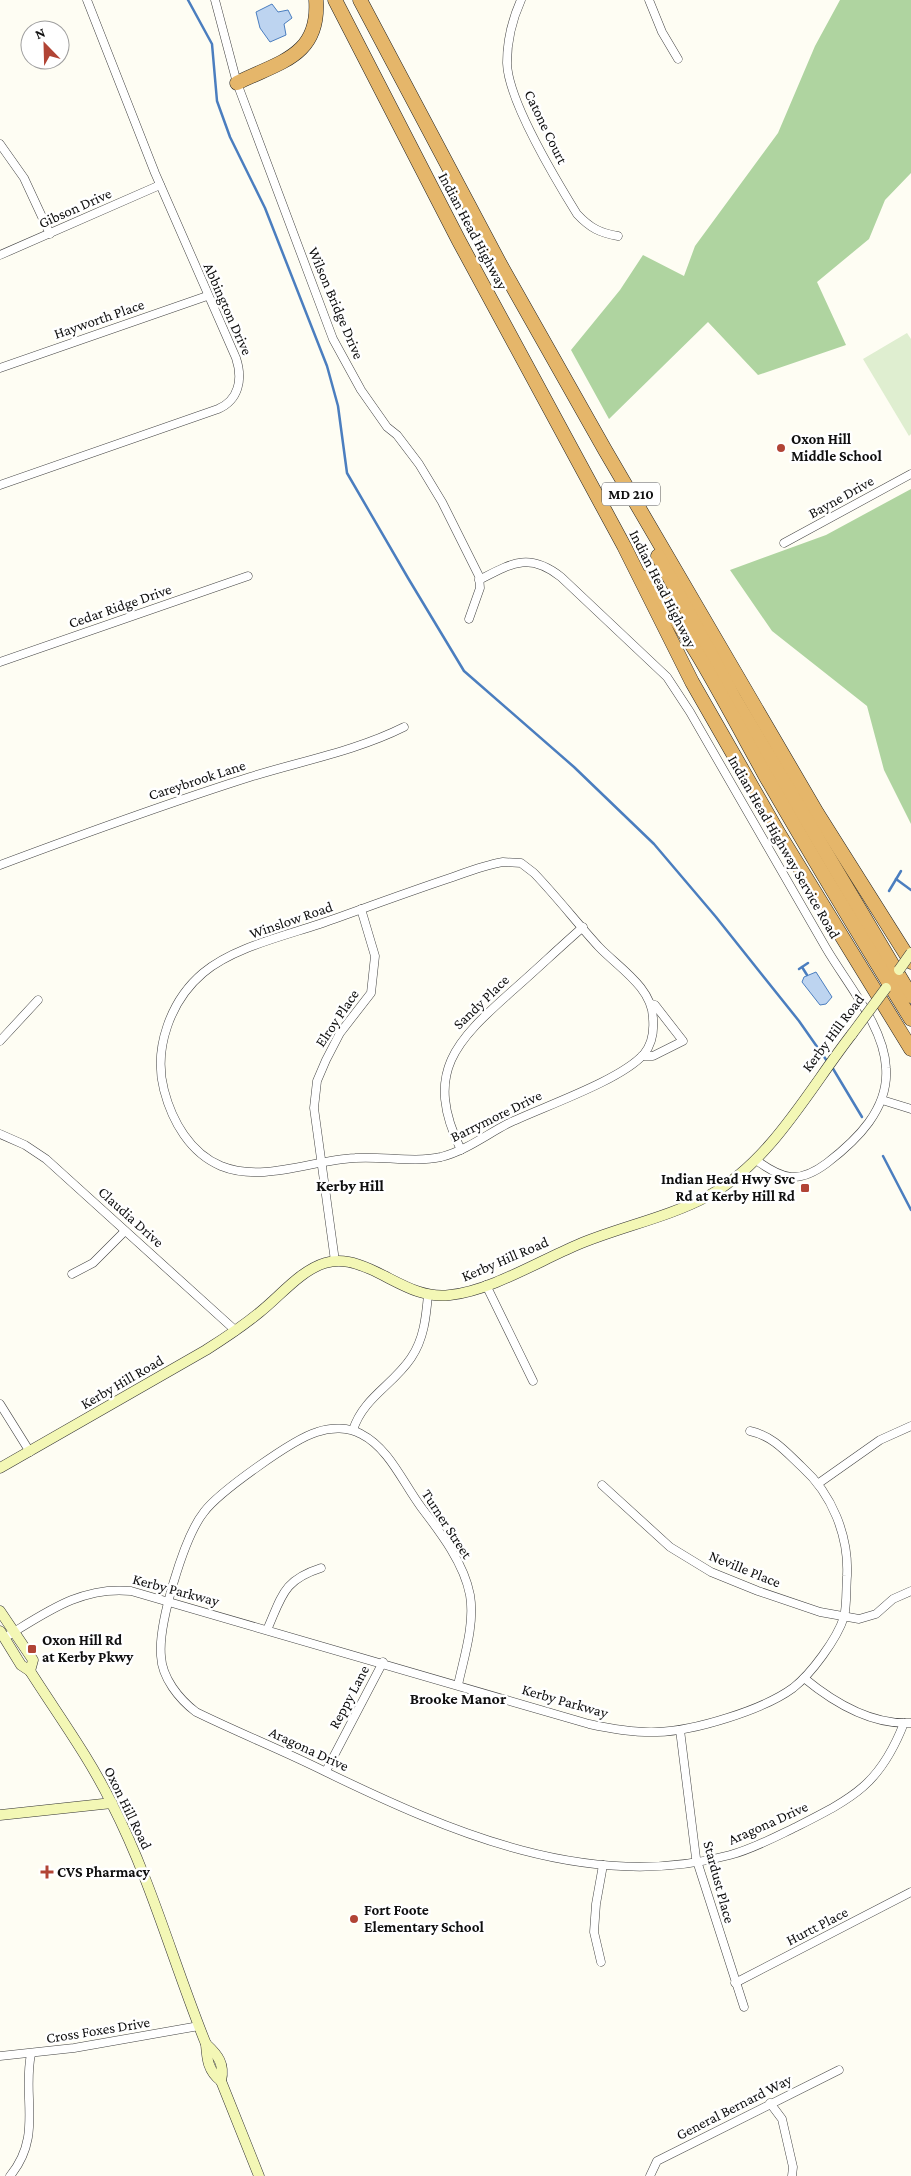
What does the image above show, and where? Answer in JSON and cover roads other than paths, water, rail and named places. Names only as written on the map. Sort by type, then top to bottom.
[{"type":"highway","points":[[237,83],[301,50],[315,26],[316,0]]},
{"type":"highway","name":"Indian Head Highway","points":[[335,0],[459,241],[624,546],[697,691],[779,834],[911,1049]]},
{"type":"highway","name":"Indian Head Highway","points":[[360,0],[500,264],[605,450],[817,813],[911,962]]},
{"type":"highway","points":[[605,450],[675,591],[892,978],[911,1019]]},
{"type":"highway","points":[[624,546],[661,596],[892,978],[911,996]]},
{"type":"main road","name":"Kerby Hill Road","points":[[0,1468],[157,1379],[236,1331],[309,1271],[327,1262],[344,1261],[358,1264],[428,1295],[457,1294],[486,1285],[578,1244],[675,1210],[708,1196],[730,1182],[756,1160],[839,1052],[911,953]]},
{"type":"main road","points":[[0,1612],[32,1660],[30,1671]]},
{"type":"main road","name":"Oxon Hill Road","points":[[2,1635],[21,1665],[30,1671],[89,1762],[112,1804],[142,1871],[206,2044],[207,2062],[213,2075],[220,2081],[259,2176]]},
{"type":"main road","points":[[0,1815],[112,1804]]},
{"type":"street","name":"Abbington Drive","points":[[0,485],[195,418],[227,404],[238,386],[239,367],[160,186],[87,0]]},
{"type":"street","name":"Wilson Bridge Drive","points":[[215,0],[237,83],[339,353],[360,390],[386,427],[397,435],[419,464],[442,502],[479,580]]},
{"type":"street","name":"Catone Court","points":[[521,0],[510,28],[507,63],[516,100],[577,214],[598,232],[618,236]]},
{"type":"street","points":[[649,0],[662,32],[678,59]]},
{"type":"street","points":[[0,144],[24,178],[50,234]]},
{"type":"street","name":"Gibson Drive","points":[[0,255],[160,186]]},
{"type":"street","name":"Hayworth Place","points":[[0,368],[207,296]]},
{"type":"street","name":"Bayne Drive","points":[[784,543],[911,474]]},
{"type":"street","name":"Indian Head Highway Service Road","points":[[479,580],[512,564],[523,561],[545,566],[562,577],[667,677],[690,712],[827,951],[875,1027],[882,1043],[887,1069],[882,1100],[864,1129],[816,1172],[807,1176],[788,1177],[772,1172],[756,1160]]},
{"type":"street","name":"Cedar Ridge Drive","points":[[0,662],[248,576]]},
{"type":"street","points":[[469,619],[480,588],[479,580]]},
{"type":"street","name":"Careybrook Lane","points":[[0,865],[122,819],[366,742],[404,727]]},
{"type":"street","name":"Winslow Road","points":[[320,1162],[252,1171],[235,1170],[211,1160],[188,1140],[175,1121],[163,1088],[161,1054],[166,1031],[176,1005],[194,982],[210,968],[245,950],[491,864],[513,862],[525,865],[534,873],[600,948],[624,969],[683,1041]]},
{"type":"street","name":"Elroy Place","points":[[335,1261],[314,1108],[317,1081],[340,1033],[371,993],[374,980],[374,949],[361,909]]},
{"type":"street","name":"Sandy Place","points":[[461,1150],[448,1121],[446,1109],[446,1081],[456,1047],[477,1022],[583,927]]},
{"type":"street","points":[[0,1041],[38,1000]]},
{"type":"street","name":"Barrymore Drive","points":[[320,1162],[359,1157],[434,1158],[461,1150],[508,1124],[627,1068],[642,1056],[648,1047],[652,1034],[651,1004]]},
{"type":"street","name":"Barrymore Drive","points":[[642,1056],[653,1056],[683,1041]]},
{"type":"street","points":[[882,1100],[911,1109]]},
{"type":"street","name":"Claudia Drive","points":[[0,1134],[26,1145],[46,1159],[236,1331]]},
{"type":"street","points":[[72,1274],[93,1263],[125,1231]]},
{"type":"street","points":[[486,1285],[533,1381]]},
{"type":"street","points":[[353,1430],[356,1419],[372,1397],[402,1369],[416,1350],[423,1331],[428,1295]]},
{"type":"street","points":[[0,1404],[30,1452]]},
{"type":"street","points":[[819,1483],[880,1440],[911,1426]]},
{"type":"street","name":"Aragona Drive","points":[[353,1430],[326,1429],[311,1434],[280,1453],[219,1497],[204,1511],[189,1537],[170,1600],[161,1656],[168,1677],[182,1700],[196,1712],[450,1828],[500,1846],[603,1865],[668,1866],[697,1863],[732,1855],[762,1844],[810,1820],[853,1794],[880,1771],[907,1723]]},
{"type":"street","name":"Turner Street","points":[[353,1430],[366,1436],[385,1456],[433,1523],[464,1578],[470,1595],[470,1625],[458,1685]]},
{"type":"street","name":"Kerby Parkway","points":[[2,1635],[15,1632],[69,1600],[86,1594],[120,1590],[145,1593],[604,1727],[633,1732],[680,1730],[760,1705],[793,1688],[804,1678],[828,1646],[844,1617],[847,1570],[846,1546],[834,1513],[819,1483],[775,1442],[750,1431]]},
{"type":"street","name":"Neville Place","points":[[602,1485],[655,1536],[701,1567],[758,1591],[844,1617],[862,1619],[881,1612],[892,1599],[911,1591]]},
{"type":"street","points":[[268,1630],[288,1585],[308,1572],[321,1568]]},
{"type":"street","name":"Reppy Lane","points":[[326,1771],[383,1662]]},
{"type":"street","points":[[804,1678],[846,1707],[887,1721],[907,1723]]},
{"type":"street","name":"Stardust Place","points":[[680,1730],[697,1863],[734,1983],[744,2007]]},
{"type":"street","points":[[601,1962],[594,1932],[596,1904],[603,1865]]},
{"type":"street","name":"Hurtt Place","points":[[734,1983],[911,1892]]},
{"type":"street","name":"Cross Foxes Drive","points":[[0,2056],[31,2054],[140,2038],[199,2026]]},
{"type":"street","points":[[10,2176],[22,2158],[30,2129],[31,2118],[27,2073],[31,2054]]},
{"type":"street","name":"General Bernard Way","points":[[650,2176],[657,2162],[838,2070]]},
{"type":"street","points":[[770,2104],[782,2119],[793,2167],[792,2176]]},
{"type":"water","points":[[272,4],[278,12],[288,10],[292,18],[284,24],[286,35],[270,42],[260,28],[256,12]]},
{"type":"water","points":[[816,972],[832,997],[826,1004],[820,1005],[802,982],[804,977]]},
{"type":"waterway","points":[[188,0],[212,44],[217,101],[230,137],[265,208],[327,366],[338,406],[347,473],[464,671],[574,767],[654,844],[716,917],[799,1021],[827,1061]]},
{"type":"waterway","points":[[889,891],[901,871]]},
{"type":"waterway","points":[[896,879],[911,890]]},
{"type":"waterway","points":[[799,969],[808,963]]},
{"type":"waterway","points":[[802,967],[807,975]]},
{"type":"waterway","points":[[832,1067],[862,1117]]},
{"type":"waterway","points":[[883,1156],[911,1210]]},
{"type":"place","name":"Oxon Hill Middle School","points":[[781,448]]},
{"type":"place","name":"Indian Head Hwy Svc Rd at Kerby Hill Rd","points":[[805,1188]]},
{"type":"place","name":"Oxon Hill Rd at Kerby Pkwy","points":[[32,1649]]},
{"type":"place","name":"CVS Pharmacy","points":[[47,1872]]},
{"type":"place","name":"Fort Foote Elementary School","points":[[354,1919]]},
{"type":"district","name":"Kerby Hill","points":[[350,1185]]},
{"type":"district","name":"Brooke Manor","points":[[458,1698]]}]
